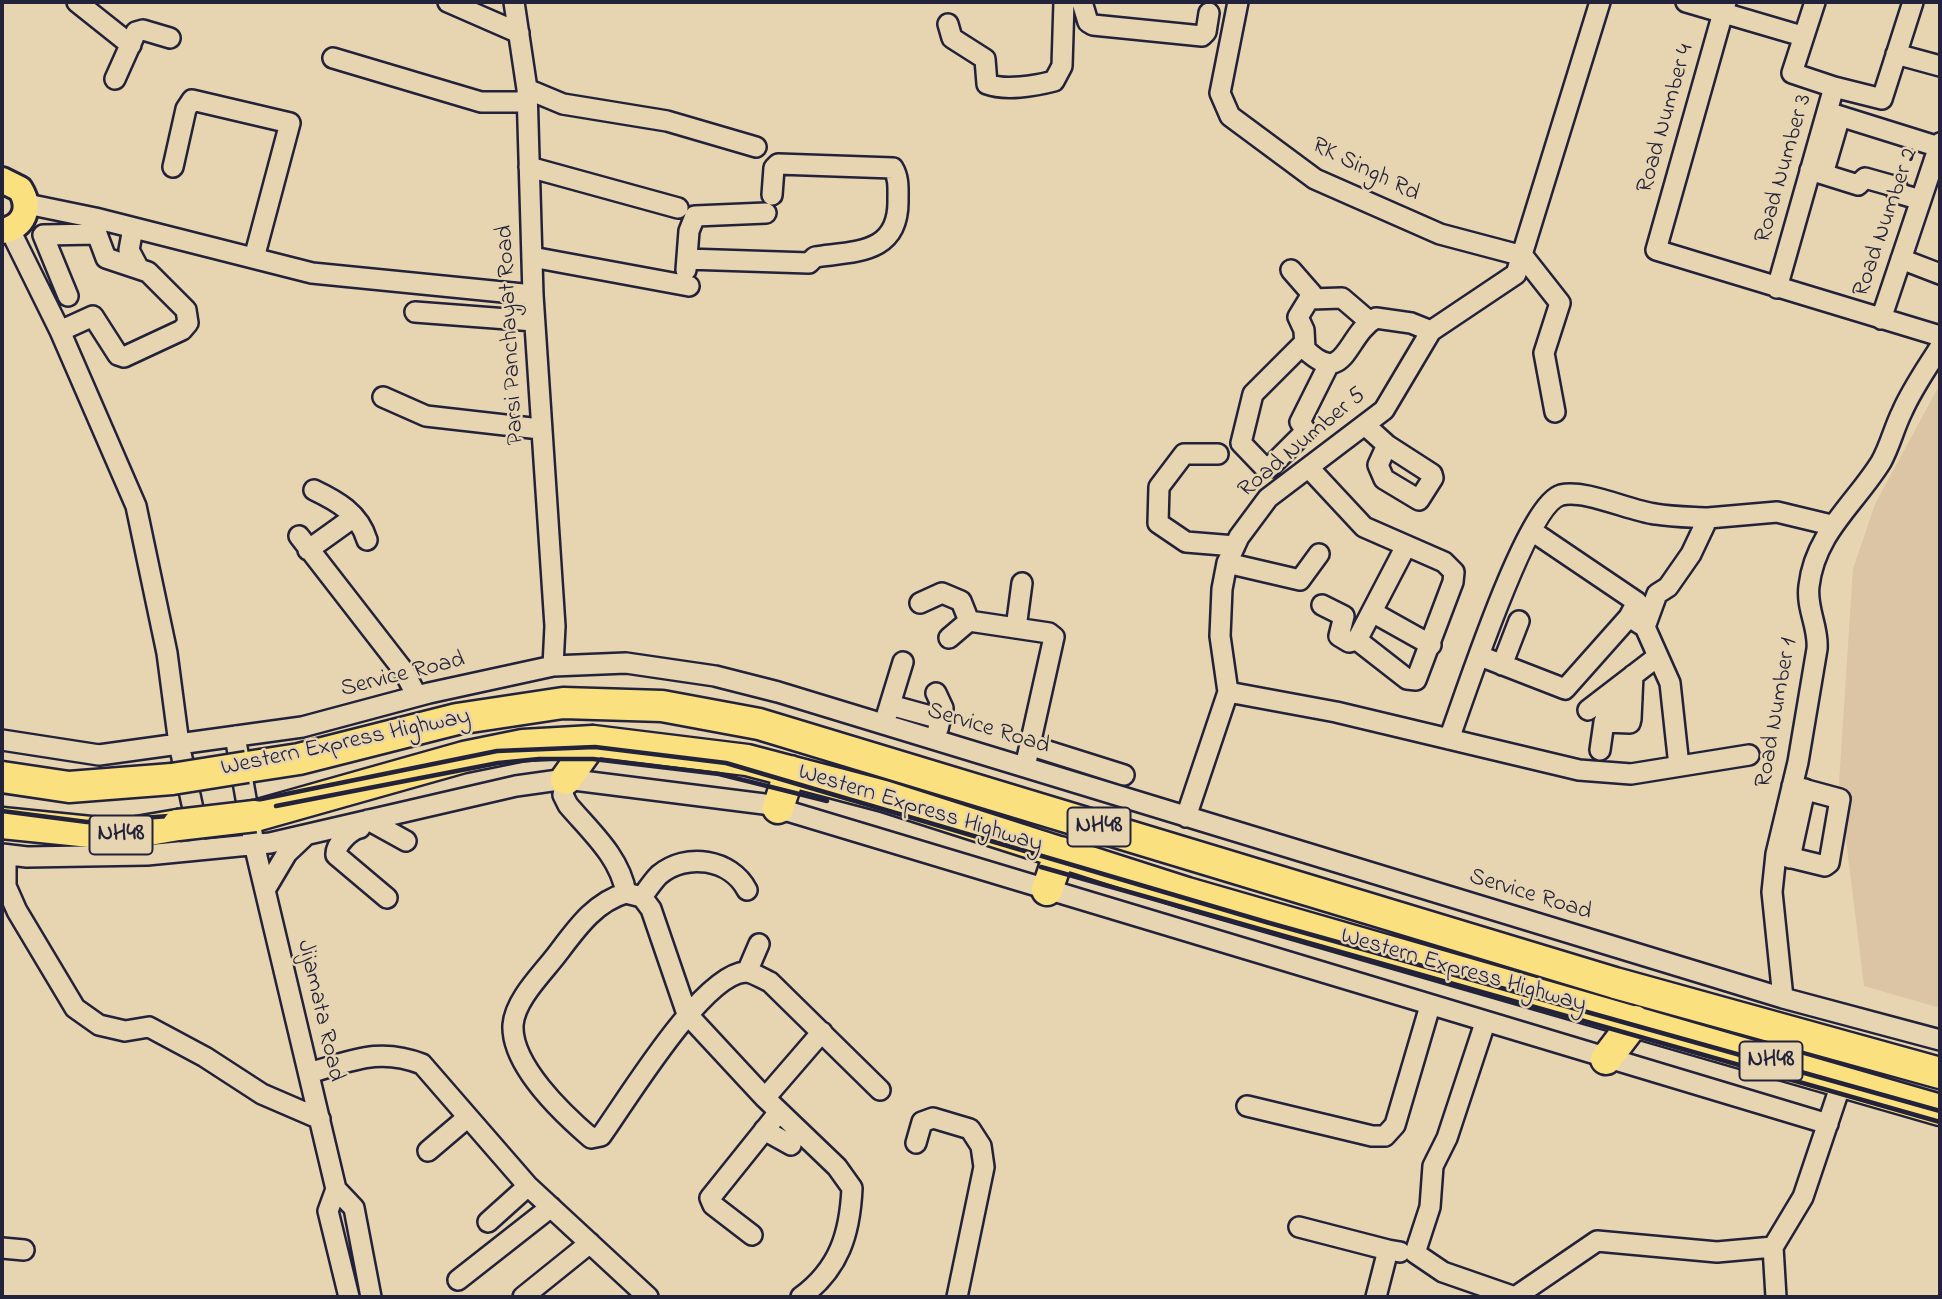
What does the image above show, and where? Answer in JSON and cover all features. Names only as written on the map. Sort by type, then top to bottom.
[{"type":"highway","name":"Western Express Highway","points":[[2,777],[69,787],[172,779],[299,759],[457,719],[563,702],[674,708],[759,724],[1615,983],[1940,1073]]},
{"type":"highway","name":"Western Express Highway","points":[[2,823],[120,835],[178,825],[255,830],[464,757],[523,745],[593,741],[747,760],[884,796],[1200,897],[1940,1110]]},
{"type":"highway","points":[[566,779],[593,741]]},
{"type":"highway","points":[[778,808],[790,771]]},
{"type":"highway","points":[[1047,890],[1060,852]]},
{"type":"highway","points":[[1606,1059],[1635,1021]]},
{"type":"main road","points":[[2,180],[20,189],[27,204],[22,220],[6,231]]},
{"type":"street","points":[[78,2],[131,45]]},
{"type":"street","points":[[448,2],[519,33]]},
{"type":"street","name":"Parsi Panchayat Road","points":[[514,2],[527,96],[534,321],[555,626],[553,667]]},
{"type":"street","points":[[948,24],[952,38],[985,60],[987,84],[995,88],[1045,83],[1054,81],[1062,66],[1064,2]]},
{"type":"street","points":[[1082,2],[1088,22],[1093,25],[1202,36],[1206,32],[1209,13]]},
{"type":"street","name":"RK Singh Rd","points":[[1238,2],[1220,93],[1230,116],[1315,179],[1440,234],[1523,257]]},
{"type":"street","name":"Road Number 5","points":[[1186,817],[1228,692],[1220,636],[1231,554],[1254,514],[1268,498],[1384,410],[1431,331],[1469,309],[1516,274],[1600,2]]},
{"type":"street","points":[[1686,2],[1724,7],[1802,36]]},
{"type":"street","points":[[1815,2],[1792,73],[1834,87]]},
{"type":"street","name":"Road Number 3","points":[[1777,288],[1817,172],[1833,114],[1834,87],[1882,99],[1913,2]]},
{"type":"street","name":"Road Number 4","points":[[1724,7],[1656,250],[1777,288]]},
{"type":"street","points":[[116,79],[139,31],[170,38]]},
{"type":"street","points":[[1896,54],[1940,66]]},
{"type":"street","points":[[333,58],[481,102],[527,96],[667,121],[756,147]]},
{"type":"street","points":[[173,167],[187,106],[192,100],[290,123],[254,258]]},
{"type":"street","points":[[1833,114],[1937,145]]},
{"type":"street","name":"Road Number 2","points":[[1886,313],[1906,261],[1918,199],[1937,145]]},
{"type":"street","points":[[532,257],[686,286],[687,259],[689,230],[695,216],[769,204],[774,168],[778,164],[893,168],[898,176],[898,216],[884,241],[870,249],[815,257],[809,263],[687,259]]},
{"type":"street","points":[[529,167],[678,208]]},
{"type":"street","points":[[1817,172],[1858,185],[1865,178],[1897,187],[1897,192],[1918,199]]},
{"type":"street","points":[[27,204],[96,226]]},
{"type":"street","points":[[46,304],[67,295],[43,235],[96,226],[133,228],[312,273],[533,295]]},
{"type":"street","points":[[60,331],[93,316],[118,355],[124,357],[182,330],[189,318],[186,310],[148,272],[108,260],[96,226]]},
{"type":"street","points":[[133,228],[130,250],[138,267]]},
{"type":"street","points":[[6,231],[60,331],[136,506],[167,653],[179,744],[202,852]]},
{"type":"street","points":[[1523,257],[1560,303],[1544,353],[1555,412]]},
{"type":"street","points":[[1906,261],[1940,274]]},
{"type":"street","points":[[1291,270],[1310,290],[1311,299]]},
{"type":"street","points":[[1777,288],[1940,326]]},
{"type":"street","points":[[1329,364],[1300,422],[1306,431],[1268,468],[1264,467],[1242,445],[1241,438],[1253,394],[1303,344],[1304,330],[1298,313],[1311,299],[1342,298],[1370,322]]},
{"type":"street","points":[[415,312],[534,321]]},
{"type":"street","points":[[1886,313],[1940,336]]},
{"type":"street","points":[[1303,344],[1320,363],[1329,364],[1339,360],[1370,322],[1382,318],[1411,323],[1431,331]]},
{"type":"street","name":"Road Number 1","points":[[1783,998],[1772,892],[1798,788],[1818,649],[1818,634],[1808,608],[1809,584],[1831,525],[1876,470],[1911,392],[1940,347]]},
{"type":"street","points":[[383,397],[426,416],[541,429]]},
{"type":"street","points":[[1366,426],[1387,445]]},
{"type":"street","points":[[1218,454],[1184,454],[1159,487],[1158,523],[1186,542],[1231,554],[1300,580],[1319,554]]},
{"type":"street","points":[[1278,459],[1303,473],[1358,523],[1444,562],[1454,572],[1420,674],[1412,682],[1357,640]]},
{"type":"street","points":[[314,490],[340,503],[354,517],[367,540]]},
{"type":"street","points":[[1449,739],[1507,581],[1548,503],[1561,495],[1577,495],[1656,514],[1708,518],[1777,512],[1831,525]]},
{"type":"street","points":[[354,517],[303,543],[403,670],[417,696]]},
{"type":"street","points":[[1480,656],[1559,688],[1568,688],[1637,622],[1657,594],[1668,587],[1691,554],[1708,518]]},
{"type":"street","points":[[1532,531],[1636,600],[1637,622],[1670,683],[1679,766]]},
{"type":"street","points":[[1322,605],[1344,616],[1339,636],[1349,642],[1357,640],[1406,546]]},
{"type":"street","points":[[1016,628],[1023,583]]},
{"type":"street","points":[[920,603],[942,593],[961,601],[969,621]]},
{"type":"street","points":[[1372,612],[1431,645]]},
{"type":"street","points":[[948,638],[969,621],[1049,633],[1054,637],[1025,768]]},
{"type":"street","points":[[1502,665],[1519,621]]},
{"type":"street","points":[[1600,750],[1596,716],[1633,675],[1657,657]]},
{"type":"street","points":[[884,724],[903,662]]},
{"type":"street","name":"Service Road","points":[[2,740],[99,755],[302,727],[417,696],[553,667],[626,663],[715,677],[884,724],[1783,998],[1940,1040]]},
{"type":"street","points":[[1596,716],[1630,723],[1633,675]]},
{"type":"street","points":[[1228,692],[1336,712],[1578,770],[1631,774],[1749,755]]},
{"type":"street","points":[[934,740],[943,708],[936,693]]},
{"type":"street","points":[[890,705],[941,719]]},
{"type":"street","name":"Jijamata Road","points":[[235,736],[265,890],[336,1189],[354,1208],[371,1297]]},
{"type":"street","points":[[1032,746],[1124,775]]},
{"type":"street","points":[[566,779],[563,795],[568,805],[614,860],[634,895],[651,909],[687,1014],[772,1105],[837,1167],[852,1188],[847,1232],[838,1261],[819,1291],[801,1297]]},
{"type":"street","points":[[265,890],[287,853],[315,836],[360,824],[516,786],[566,779],[658,789],[778,808],[1485,1023],[1828,1124]]},
{"type":"street","points":[[1783,856],[1825,866],[1829,863],[1840,799],[1798,788]]},
{"type":"street","points":[[360,824],[381,841]]},
{"type":"street","points":[[360,824],[406,841]]},
{"type":"street","points":[[360,824],[337,847],[336,855],[387,898]]},
{"type":"street","points":[[315,836],[255,830],[202,852],[27,858],[4,854],[6,886],[17,911],[75,1007],[99,1025],[125,1031],[149,1027],[205,1057],[262,1094],[320,1119]]},
{"type":"street","points":[[747,890],[733,871],[717,864],[694,862],[671,868],[634,895],[612,897],[593,910],[520,1004],[513,1024],[516,1048],[544,1093],[588,1136],[598,1139],[687,1014],[727,977],[747,972],[770,982],[880,1090]]},
{"type":"street","points":[[747,972],[760,944]]},
{"type":"street","points":[[1247,1106],[1379,1138],[1385,1136],[1395,1125],[1430,1006]]},
{"type":"street","points":[[1415,1253],[1430,1207],[1433,1166],[1447,1138],[1485,1023]]},
{"type":"street","points":[[752,1235],[713,1205],[710,1198],[764,1130],[772,1105],[822,1032]]},
{"type":"street","points":[[309,1073],[378,1054],[399,1055],[422,1064],[527,1186],[590,1244],[637,1294]]},
{"type":"street","points":[[1776,1297],[1773,1247],[1803,1197],[1842,1082]]},
{"type":"street","points":[[428,1152],[468,1117]]},
{"type":"street","points":[[916,1143],[922,1122],[933,1118],[970,1129],[981,1146],[984,1167],[957,1297]]},
{"type":"street","points":[[764,1130],[791,1145]]},
{"type":"street","points":[[488,1222],[527,1186]]},
{"type":"street","name":"Jijamata Road","points":[[336,1189],[328,1211],[349,1297]]},
{"type":"street","points":[[458,1280],[551,1208]]},
{"type":"street","points":[[1299,1227],[1388,1250],[1415,1253],[1443,1272],[1515,1297],[1597,1241],[1717,1252],[1773,1247]]},
{"type":"street","points":[[523,1297],[590,1244]]},
{"type":"street","points":[[2,1248],[24,1250]]},
{"type":"street","points":[[1376,1297],[1388,1250]]},
{"type":"shaded area","points":[[1940,384],[1940,1008],[1864,986],[1839,783],[1853,569],[1875,504]]},
{"type":"railway","points":[[2,811],[87,822],[183,815],[497,751],[595,747],[726,763],[1266,922],[1940,1111]]},
{"type":"railway","points":[[276,806],[498,763],[539,759],[593,759],[719,774],[827,801]]},
{"type":"railway","points":[[1041,867],[1940,1122]]}]
